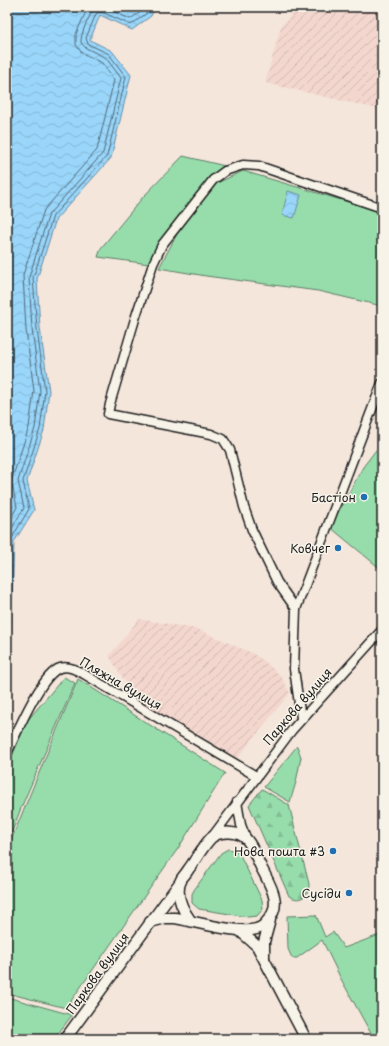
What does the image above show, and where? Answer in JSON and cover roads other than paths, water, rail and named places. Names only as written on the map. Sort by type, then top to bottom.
[{"type":"street","points":[[296,609],[277,582],[261,551],[244,506],[230,450],[223,439],[211,434],[108,414],[110,404],[152,264],[162,245],[213,180],[225,171],[243,165],[259,166],[382,208]]},
{"type":"street","points":[[301,718],[294,669],[296,609],[382,383]]},
{"type":"street","name":"Паркова вулиця","points":[[212,837],[256,776],[301,718],[382,630]]},
{"type":"street","name":"Пляжна вулиця","points":[[7,754],[35,696],[48,677],[54,671],[61,668],[69,668],[89,677],[256,776]]},
{"type":"street","points":[[237,802],[241,825],[273,893],[275,903],[264,942],[264,957]]},
{"type":"street","points":[[190,920],[182,909],[179,895],[181,881],[212,837],[222,833],[231,833],[239,834],[247,840]]},
{"type":"street","name":"Паркова вулиця","points":[[65,1039],[181,881]]},
{"type":"street","points":[[150,922],[165,918],[190,920],[240,931],[252,930],[261,927],[272,916]]},
{"type":"street","points":[[240,931],[257,946],[264,957],[306,1039]]},
{"type":"water","points":[[7,7],[155,7],[151,16],[132,30],[100,15],[90,40],[112,51],[131,75],[111,158],[56,219],[37,279],[40,328],[49,391],[44,430],[27,481],[34,510],[14,542],[11,632],[7,638]]},
{"type":"water","points":[[288,191],[301,195],[294,218],[282,215]]},
{"type":"place","name":"Бастіон","points":[[364,497]]},
{"type":"place","name":"Ковчег","points":[[338,548]]},
{"type":"place","name":"Нова пошта #3","points":[[333,851]]},
{"type":"place","name":"Сусіди","points":[[349,893]]}]
